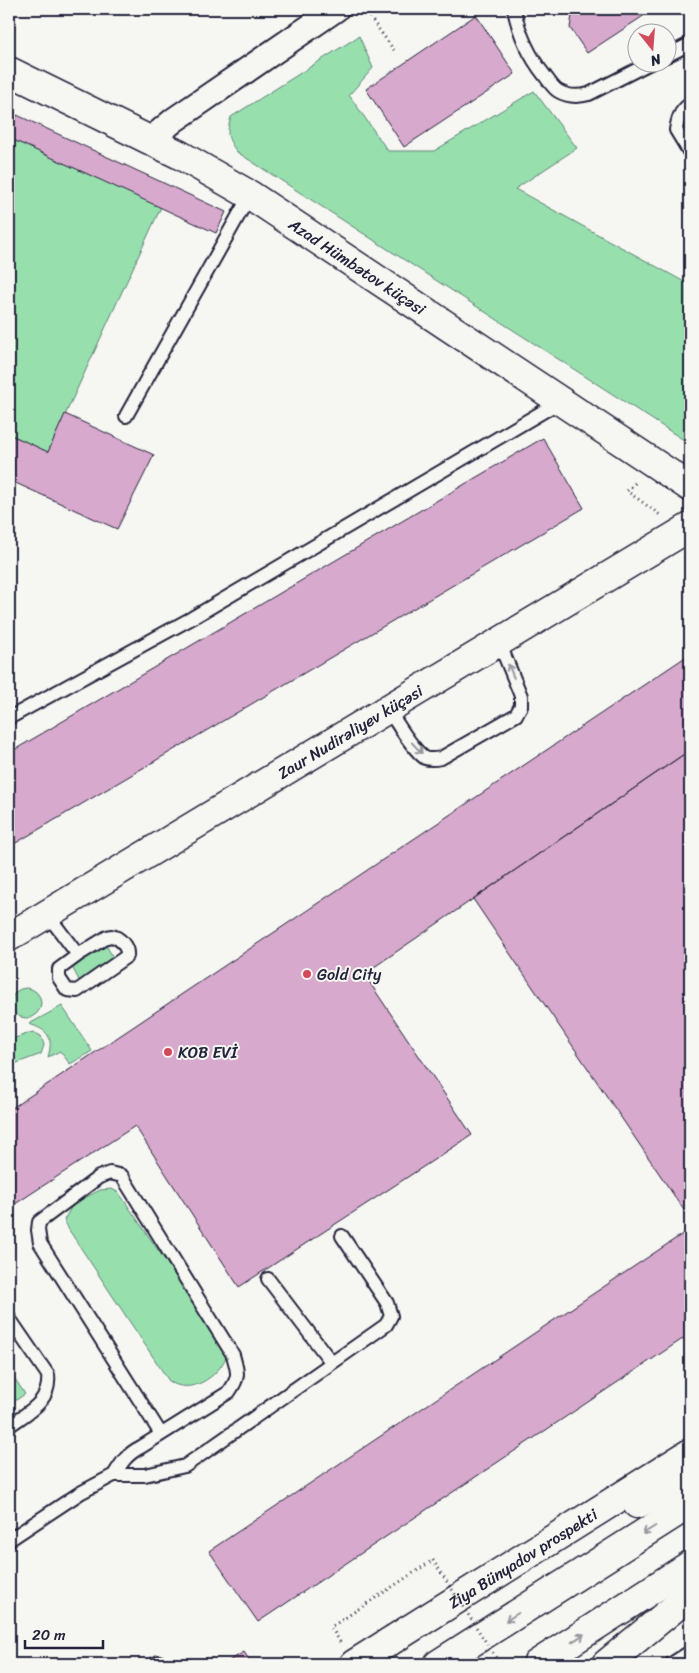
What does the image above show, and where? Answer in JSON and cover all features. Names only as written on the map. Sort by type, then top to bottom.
[{"type":"street","points":[[150,140],[174,120],[336,9]]},
{"type":"street","name":"Azad Hümbətov küçəsi","points":[[9,71],[205,168],[250,195],[690,487]]},
{"type":"street","name":"Zaur Nudirəliyev küçəsi","points":[[9,937],[690,527]]},
{"type":"street","name":"Ziya Bünyadov prospekti","points":[[349,1657],[536,1551],[690,1453]]},
{"type":"street","points":[[388,1664],[536,1551],[690,1479]]},
{"type":"street","points":[[438,1664],[690,1504]]},
{"type":"street","points":[[537,1664],[690,1565]]},
{"type":"street","points":[[607,1664],[690,1596]]},
{"type":"street","points":[[607,1664],[690,1612]]},
{"type":"lane","points":[[514,9],[518,27],[532,60],[556,90],[566,95],[577,97],[589,94],[632,72]]},
{"type":"lane","points":[[676,51],[690,44]]},
{"type":"lane","points":[[690,104],[678,117],[676,130],[690,153]]},
{"type":"lane","points":[[126,416],[250,195]]},
{"type":"lane","points":[[9,718],[192,618],[561,401]]},
{"type":"lane","points":[[388,709],[406,737],[426,758],[434,760],[441,758],[516,714],[522,706],[521,696],[499,642]]},
{"type":"lane","points":[[47,914],[78,955]]},
{"type":"lane","points":[[111,936],[117,936],[121,940],[128,954],[77,991],[71,992],[67,990],[58,974],[59,969],[78,955],[111,936]]},
{"type":"lane","points":[[114,1475],[131,1452],[161,1434],[229,1392],[237,1380],[237,1369],[233,1355],[122,1176],[110,1173],[99,1177],[39,1222],[40,1243],[161,1434]]},
{"type":"lane","points":[[9,1540],[80,1493],[114,1475],[145,1475],[185,1466],[386,1325],[390,1316],[387,1303],[342,1236]]},
{"type":"lane","points":[[268,1279],[332,1363]]},
{"type":"lane","points":[[9,1318],[48,1375],[49,1384],[46,1395],[37,1406],[9,1426]]},
{"type":"lane","points":[[671,1664],[690,1652]]},
{"type":"path","points":[[364,9],[394,50]]},
{"type":"path","points":[[349,1657],[331,1627],[433,1560],[500,1664]]},
{"type":"green space","points":[[359,36],[373,68],[349,95],[388,151],[434,151],[534,91],[577,148],[515,189],[690,285],[690,444],[237,152],[228,136],[231,117]]},
{"type":"green space","points":[[9,138],[161,207],[48,452],[9,434]]},
{"type":"green space","points":[[106,945],[116,963],[80,982],[71,965]]},
{"type":"green space","points":[[26,988],[37,992],[41,1003],[37,1014],[26,1018],[15,1014],[11,1003],[15,992]]},
{"type":"green space","points":[[62,1006],[92,1051],[70,1064],[60,1051],[48,1057],[50,1039],[48,1035],[41,1029],[29,1024]]},
{"type":"green space","points":[[33,1032],[41,1036],[44,1045],[41,1054],[9,1066],[9,1040]]},
{"type":"green space","points":[[112,1189],[119,1193],[223,1345],[226,1357],[217,1371],[202,1382],[186,1386],[177,1385],[169,1381],[64,1220],[73,1204],[100,1190]]},
{"type":"green space","points":[[9,1370],[25,1394],[9,1405]]},
{"type":"building","points":[[573,9],[654,9],[634,22],[626,22],[626,27],[587,53],[570,28]]},
{"type":"building","points":[[476,15],[515,74],[404,147],[366,89]]},
{"type":"building","points":[[17,115],[226,212],[216,233],[9,138]]},
{"type":"building","points":[[65,414],[154,455],[117,529],[9,480],[9,434],[48,452]]},
{"type":"building","points":[[543,438],[584,508],[9,847],[9,753]]},
{"type":"building","points":[[690,654],[690,750],[364,974],[472,1135],[239,1287],[135,1126],[9,1208],[9,1110]]},
{"type":"building","points":[[690,750],[690,1219],[473,899]]},
{"type":"building","points":[[690,1229],[690,1334],[258,1622],[209,1551]]},
{"type":"building","points":[[244,1652],[252,1664],[224,1664]]},
{"type":"place","name":"Gold City","points":[[307,974]]},
{"type":"place","name":"KOB EVİ","points":[[168,1052]]}]
